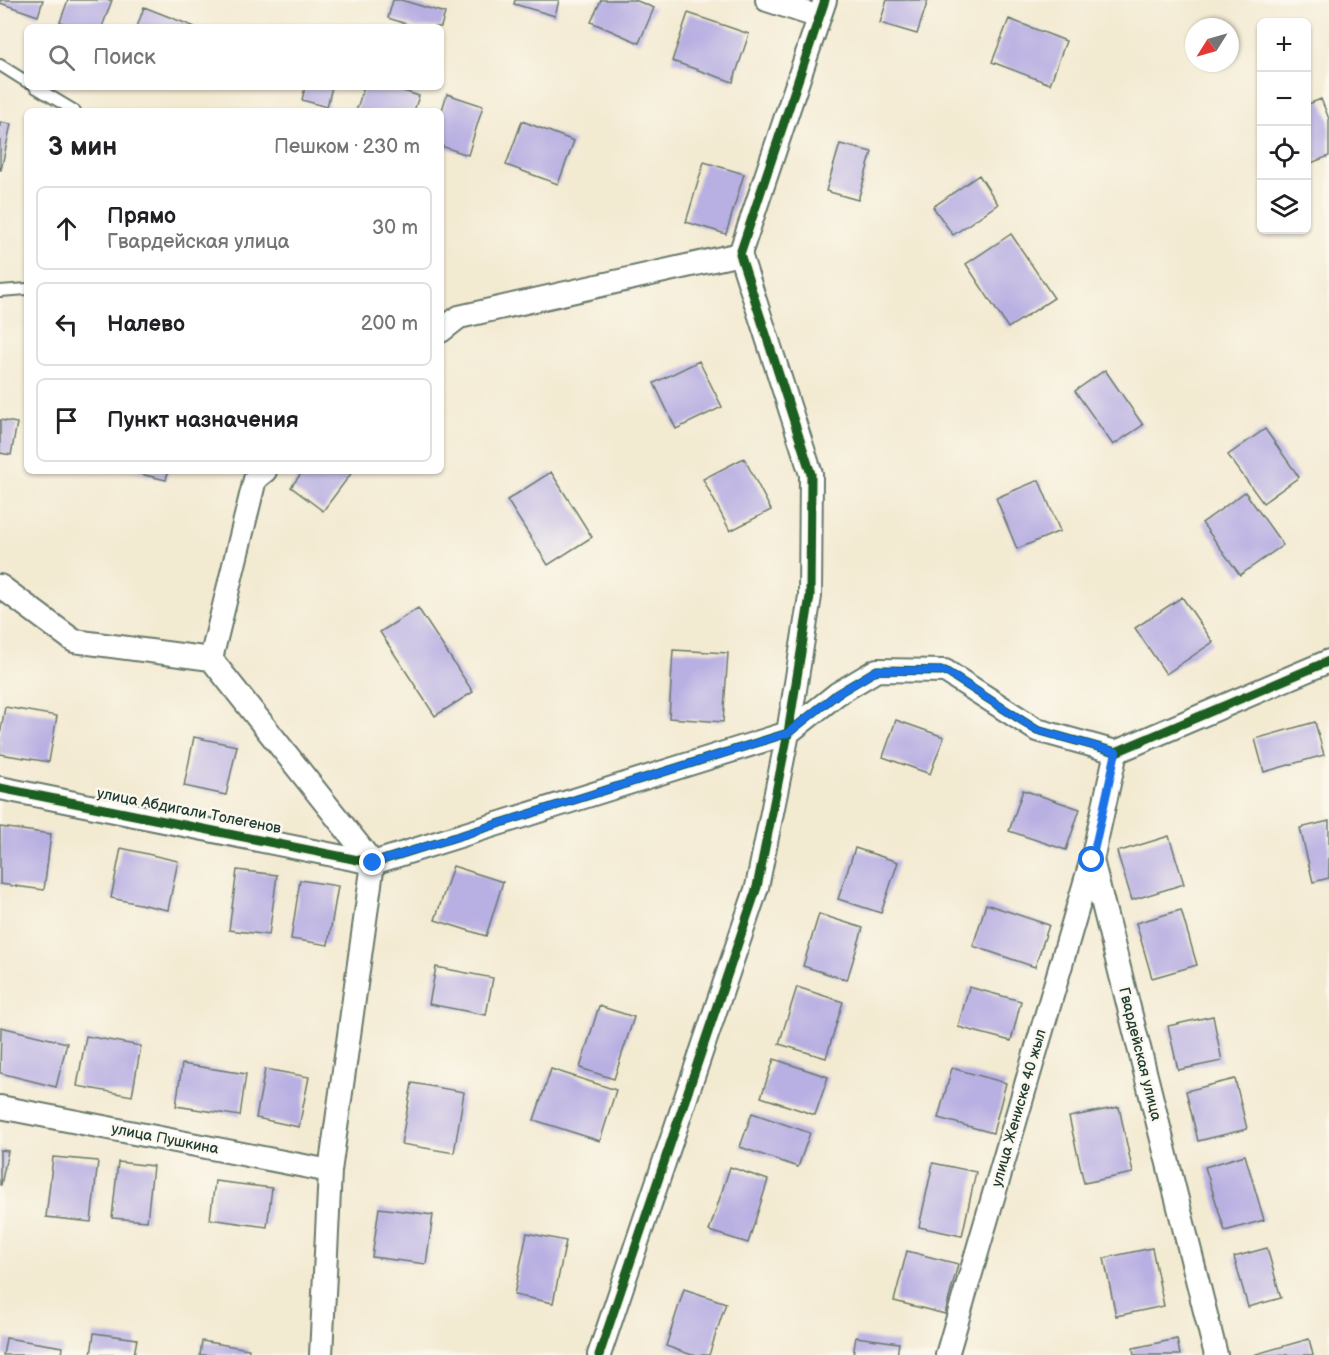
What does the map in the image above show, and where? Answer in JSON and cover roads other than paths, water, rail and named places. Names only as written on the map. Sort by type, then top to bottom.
[{"type":"street","points":[[599,1355],[757,888],[788,733],[810,596],[811,474],[740,254],[822,9],[767,0]]},
{"type":"street","points":[[444,329],[459,317],[740,254]]},
{"type":"street","points":[[211,659],[255,479],[261,474]]},
{"type":"street","points":[[0,586],[75,641],[211,659],[373,863],[330,1171],[321,1355]]},
{"type":"street","points":[[373,863],[788,733],[837,694],[877,670],[945,671],[1037,730],[1116,752],[1329,661]]},
{"type":"street","name":"Гвардейская улица","points":[[1116,752],[1092,860],[1216,1355]]},
{"type":"street","name":"улица Абдигали Толегенов","points":[[0,788],[373,863]]},
{"type":"street","name":"улица Жениске 40 жыл","points":[[947,1355],[1092,860]]},
{"type":"street","name":"улица Пушкина","points":[[0,1107],[330,1171]]},
{"type":"lane","points":[[0,65],[24,80]]},
{"type":"lane","points":[[40,90],[70,108]]},
{"type":"lane","points":[[0,291],[24,288]]}]
